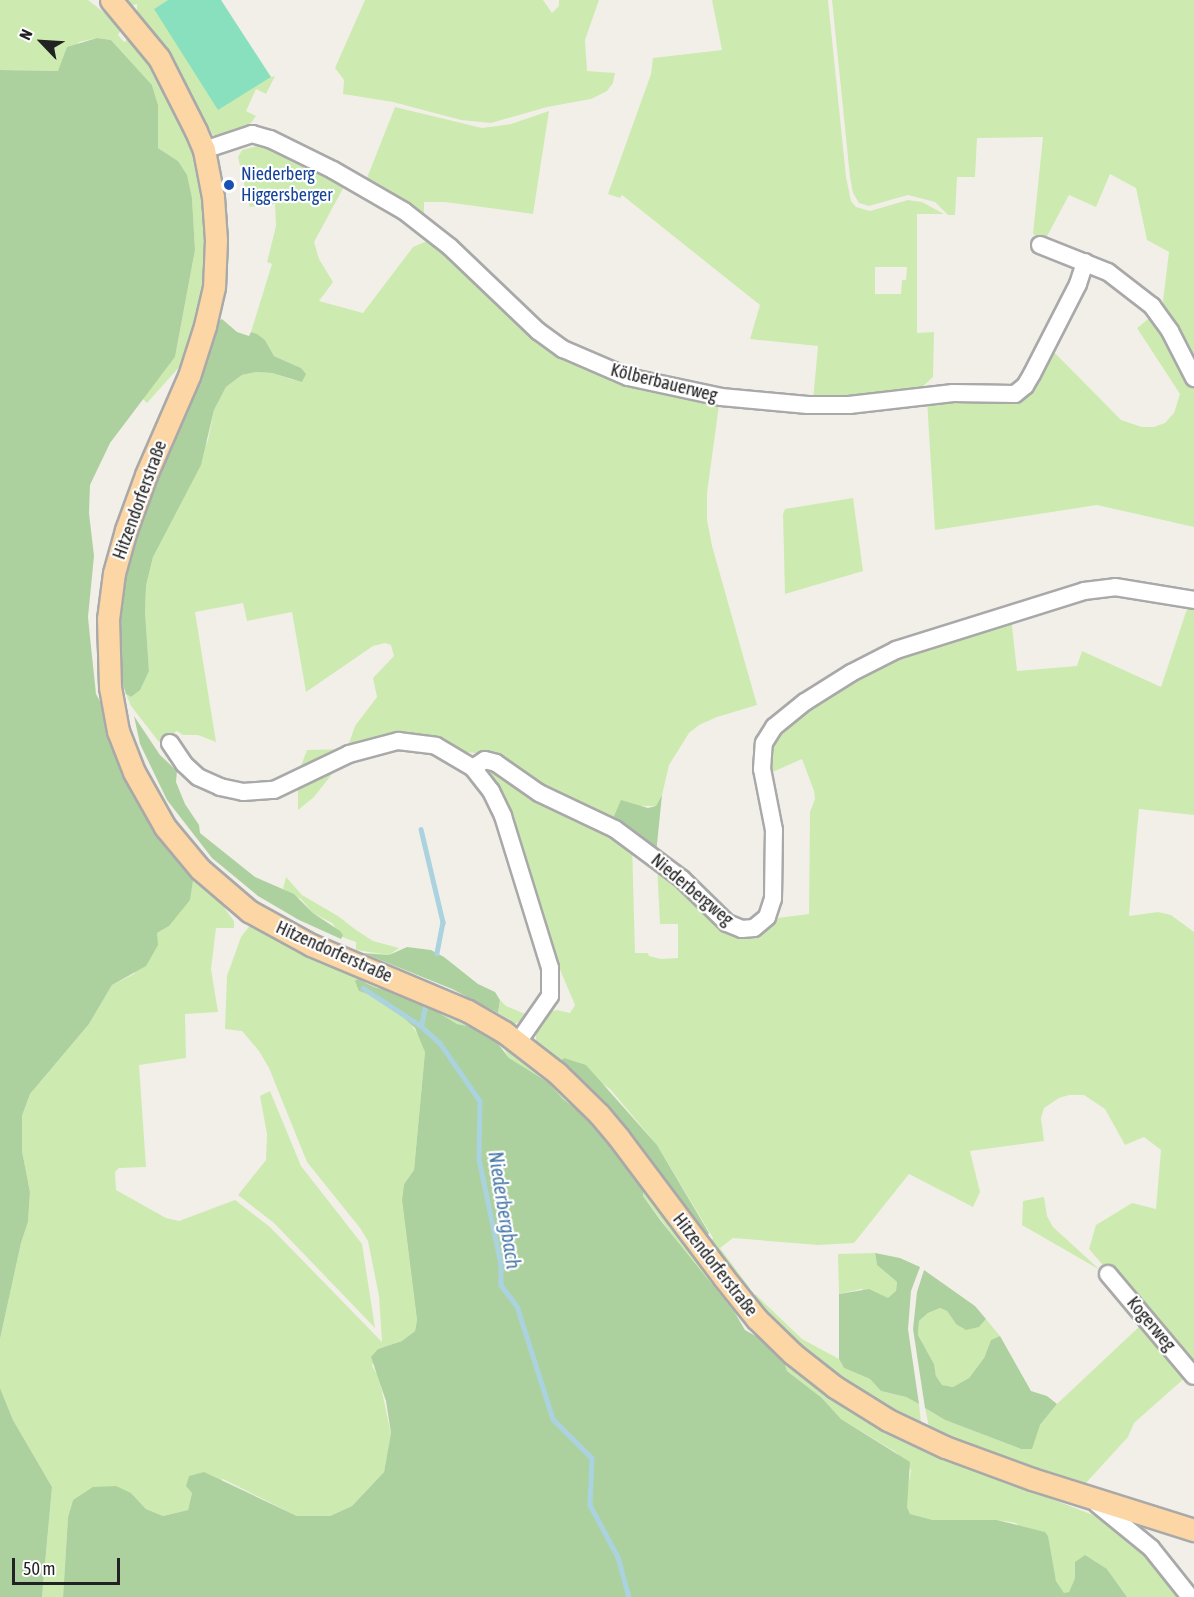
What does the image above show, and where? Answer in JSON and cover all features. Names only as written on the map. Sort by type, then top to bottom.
[{"type":"main road","name":"Hitzendorferstraße","points":[[111,0],[142,36],[170,76],[204,150],[213,197],[216,240],[210,307],[196,355],[129,519],[110,597],[107,642],[110,687],[124,750],[144,793],[165,826],[200,869],[234,901],[291,935],[446,1000],[518,1042],[557,1073],[599,1114],[739,1298],[770,1332],[813,1371],[857,1401],[927,1440],[1032,1479],[1194,1530]]},
{"type":"street","name":"Kölberbauerweg","points":[[204,150],[252,134],[270,139],[333,170],[404,211],[450,247],[538,331],[563,349],[628,377],[721,397],[799,405],[849,405],[953,393],[1015,394],[1025,386],[1032,374],[1077,284],[1085,262]]},
{"type":"street","points":[[1040,244],[1108,272],[1152,306],[1170,331],[1194,378]]},
{"type":"street","name":"Niederbergweg","points":[[473,768],[485,760],[496,763],[539,793],[615,829],[688,884],[727,923],[742,928],[754,928],[767,917],[773,899],[774,830],[762,769],[764,743],[774,727],[805,702],[851,673],[896,650],[1084,591],[1114,587],[1194,600]]},
{"type":"street","points":[[170,742],[184,764],[198,777],[220,788],[243,792],[274,790],[349,754],[398,741],[436,746],[473,768],[491,791],[503,816],[550,968],[552,988],[546,1004],[518,1042]]},
{"type":"street","name":"Kogerweg","points":[[1108,1274],[1194,1376]]},
{"type":"street","points":[[1084,1495],[1116,1517],[1151,1548],[1190,1597]]},
{"type":"green space","points":[[0,0],[88,0],[120,25],[122,28],[118,35],[124,42],[132,37],[152,62],[189,134],[205,198],[208,240],[202,306],[182,364],[147,403],[143,399],[175,357],[195,250],[192,198],[178,161],[158,148],[158,105],[152,85],[111,40],[97,38],[79,42],[58,71],[0,70]]},
{"type":"green space","points":[[120,0],[168,0],[154,9],[271,77],[275,76],[266,94],[256,89],[246,111],[256,116],[251,123],[220,137],[213,135],[173,60],[137,13],[137,4],[128,7]]},
{"type":"green space","points":[[168,0],[221,0],[271,77],[218,110],[154,9]]},
{"type":"green space","points":[[365,0],[543,0],[552,13],[559,6],[559,0],[599,0],[585,40],[587,71],[615,73],[613,83],[607,91],[591,99],[547,107],[491,123],[461,120],[393,102],[343,94],[344,80],[335,68]]},
{"type":"green space","points":[[712,0],[828,0],[846,177],[851,201],[856,207],[870,211],[908,200],[922,202],[944,214],[917,214],[917,333],[934,332],[933,377],[919,390],[813,401],[818,346],[750,339],[760,305],[622,195],[620,198],[608,194],[651,74],[653,58],[722,50]],"holes":[[[875,267],[907,267],[906,280],[902,280],[901,294],[875,294]]]},
{"type":"green space","points":[[832,0],[1194,0],[1194,367],[1162,309],[1169,252],[1147,240],[1136,188],[1110,174],[1096,207],[1069,195],[1045,240],[1033,234],[1043,137],[977,138],[975,177],[957,177],[955,215],[948,215],[935,202],[908,195],[869,206],[859,203],[853,193],[850,177]]},
{"type":"green space","points":[[97,38],[111,40],[152,85],[158,105],[158,148],[178,161],[187,175],[192,198],[195,250],[175,357],[110,443],[90,485],[89,513],[94,556],[88,617],[96,694],[194,874],[190,900],[169,926],[157,933],[158,945],[146,966],[112,985],[89,1024],[30,1094],[22,1116],[22,1151],[30,1192],[28,1222],[21,1243],[0,1339],[0,70],[58,71],[67,47]]},
{"type":"green space","points":[[395,107],[482,128],[511,124],[549,111],[533,214],[445,202],[424,202],[424,221],[365,183]]},
{"type":"green space","points":[[264,144],[346,183],[314,242],[319,259],[333,282],[319,301],[363,313],[413,247],[432,239],[534,335],[719,405],[707,493],[707,520],[712,546],[757,705],[717,717],[699,725],[689,733],[669,765],[662,795],[656,806],[638,806],[617,825],[562,800],[488,754],[464,752],[425,738],[298,774],[307,750],[347,749],[355,726],[377,697],[373,678],[394,656],[391,645],[385,643],[373,646],[306,692],[292,612],[247,621],[243,603],[195,612],[216,742],[198,735],[183,735],[177,731],[159,742],[131,706],[126,694],[131,697],[149,671],[145,611],[146,586],[153,557],[208,440],[214,410],[226,387],[242,375],[256,372],[272,373],[294,380],[301,368],[274,356],[265,340],[251,332],[272,264],[267,262],[276,226],[275,204],[250,207],[238,157],[242,150]]},
{"type":"green space","points":[[1152,316],[1194,386],[1194,527],[1097,505],[935,530],[927,400],[1010,399],[1050,348],[1121,420],[1142,427],[1154,427],[1165,423],[1174,413],[1180,394],[1137,328]]},
{"type":"green space","points":[[222,319],[237,332],[249,336],[251,332],[257,334],[265,340],[274,356],[301,368],[306,374],[302,382],[272,373],[256,372],[242,375],[226,387],[214,410],[201,465],[153,557],[146,586],[145,611],[149,671],[140,690],[131,697],[126,694],[119,672],[113,619],[119,574],[210,327]]},
{"type":"green space","points":[[853,498],[863,571],[785,594],[783,514],[785,509]]},
{"type":"green space","points":[[1189,603],[1194,604],[1194,815],[1139,809],[1129,916],[1158,912],[1171,915],[1194,932],[1194,1370],[1089,1249],[1096,1225],[1132,1203],[1156,1209],[1161,1150],[1144,1137],[1125,1145],[1105,1109],[1084,1095],[1059,1098],[1044,1108],[1041,1118],[1044,1141],[970,1151],[980,1192],[973,1207],[909,1174],[854,1243],[818,1245],[733,1238],[720,1248],[749,1287],[743,1287],[710,1244],[713,1238],[657,1145],[610,1089],[564,1058],[560,1061],[536,1041],[536,1031],[548,1012],[557,1010],[570,1013],[575,1005],[550,946],[489,770],[632,843],[635,953],[648,953],[649,956],[661,959],[678,958],[678,924],[660,924],[657,865],[722,925],[809,914],[810,812],[815,799],[814,791],[802,759],[768,774],[767,759],[777,730],[874,665],[1011,617],[1017,671],[1077,666],[1082,651],[1161,687]]},
{"type":"green space","points":[[134,716],[160,755],[177,771],[176,782],[185,804],[199,825],[200,833],[255,877],[294,894],[313,913],[340,931],[343,935],[341,939],[299,920],[258,896],[212,858],[167,800],[140,744]]},
{"type":"green space","points":[[339,765],[314,797],[298,810],[298,786]]},
{"type":"green space","points":[[662,795],[656,854],[617,825],[614,816],[621,800],[648,808],[656,806]]},
{"type":"green space","points":[[194,874],[211,890],[234,921],[234,928],[216,928],[211,969],[218,1012],[185,1014],[186,1058],[139,1065],[146,1167],[119,1168],[115,1172],[116,1190],[166,1218],[179,1221],[235,1200],[270,1227],[382,1342],[379,1296],[368,1241],[307,1162],[269,1068],[259,1051],[242,1031],[225,1029],[227,976],[241,937],[251,924],[443,1006],[538,1066],[606,1133],[563,1099],[549,1083],[509,1058],[504,1049],[477,1028],[457,1024],[426,1004],[381,987],[374,987],[366,981],[359,991],[384,1000],[408,1020],[423,1042],[425,1052],[414,1170],[404,1184],[402,1200],[417,1320],[415,1331],[402,1341],[378,1349],[372,1366],[379,1377],[391,1434],[384,1472],[352,1506],[330,1516],[297,1516],[223,1479],[192,1493],[188,1510],[163,1516],[146,1509],[131,1493],[73,1500],[68,1517],[63,1597],[42,1597],[52,1487],[13,1420],[0,1388],[0,1339],[21,1243],[28,1222],[30,1192],[22,1151],[22,1116],[30,1094],[89,1024],[112,985],[134,974],[157,933],[169,926]]},
{"type":"green space","points":[[286,877],[302,895],[338,916],[373,941],[399,948],[389,955],[356,950],[356,942],[342,937],[332,923],[313,913],[301,899],[283,889]]},
{"type":"green space","points":[[407,947],[431,950],[444,957],[478,984],[495,992],[500,1000],[498,1013],[452,989],[363,953],[389,955]]},
{"type":"green space","points":[[358,979],[374,987],[417,999],[457,1024],[477,1028],[495,1040],[509,1058],[549,1083],[563,1099],[606,1133],[644,1183],[643,1196],[735,1313],[745,1330],[780,1350],[787,1371],[822,1398],[841,1419],[910,1462],[907,1507],[910,1514],[933,1520],[997,1520],[1045,1532],[1048,1536],[1056,1581],[1064,1593],[1069,1592],[1075,1578],[1075,1562],[1085,1555],[1107,1569],[1127,1597],[63,1597],[68,1517],[73,1500],[93,1487],[116,1486],[131,1493],[146,1509],[163,1516],[188,1510],[192,1493],[186,1486],[189,1476],[204,1472],[297,1516],[330,1516],[352,1506],[384,1472],[391,1433],[386,1401],[371,1357],[378,1349],[402,1341],[415,1331],[417,1320],[402,1200],[404,1184],[414,1170],[425,1052],[415,1028],[384,1000],[359,991],[355,981]]},
{"type":"green space","points":[[500,1000],[506,1006],[530,1016],[515,1024],[498,1013]]},
{"type":"green space","points":[[564,1058],[586,1065],[657,1145],[709,1233],[706,1237],[607,1107],[560,1061]]},
{"type":"green space","points":[[270,1091],[301,1166],[362,1244],[375,1328],[274,1223],[238,1195],[266,1160],[267,1134],[260,1096]]},
{"type":"green space","points":[[644,1183],[718,1282],[735,1313],[710,1285],[643,1196]]},
{"type":"green space","points":[[1044,1197],[1047,1216],[1053,1227],[1100,1270],[1022,1225],[1023,1201]]},
{"type":"green space","points":[[875,1253],[877,1265],[897,1282],[896,1292],[888,1299],[861,1289],[839,1294],[838,1254]]},
{"type":"green space","points":[[875,1253],[900,1258],[920,1267],[911,1291],[908,1329],[919,1404],[906,1397],[881,1391],[870,1379],[844,1368],[839,1359],[839,1294],[869,1289],[888,1298],[896,1291],[897,1282],[877,1265]]},
{"type":"green space","points":[[924,1270],[975,1306],[986,1319],[979,1327],[966,1330],[956,1324],[947,1311],[940,1308],[928,1313],[919,1321],[918,1335],[934,1364],[936,1376],[942,1385],[953,1387],[969,1378],[984,1358],[991,1340],[1000,1336],[1031,1391],[1047,1396],[1057,1404],[1040,1425],[1032,1449],[1021,1449],[945,1420],[925,1408],[913,1329],[917,1292]]},
{"type":"green space","points":[[755,1294],[802,1339],[839,1359],[844,1368],[870,1379],[881,1391],[906,1397],[919,1404],[921,1422],[874,1400],[812,1357],[755,1301]]},
{"type":"green space","points":[[940,1308],[947,1311],[956,1324],[979,1327],[986,1319],[1000,1336],[991,1340],[984,1358],[969,1378],[953,1387],[942,1385],[936,1376],[934,1364],[918,1335],[919,1321],[928,1313]]},
{"type":"green space","points":[[1142,1324],[1187,1376],[1134,1423],[1128,1437],[1085,1484],[994,1454],[929,1427],[925,1408],[945,1420],[1021,1449],[1057,1404]]},
{"type":"green space","points":[[780,1350],[934,1453],[1093,1515],[1117,1528],[1137,1542],[1183,1597],[1127,1597],[1107,1569],[1075,1562],[1075,1578],[1069,1592],[1064,1594],[1056,1581],[1052,1563],[1016,1523],[997,1520],[933,1520],[910,1514],[907,1507],[907,1493],[911,1470],[897,1453],[841,1419],[822,1398],[787,1371]]},
{"type":"green space","points":[[0,1388],[13,1420],[52,1487],[42,1597],[0,1597]]},
{"type":"waterway","points":[[421,829],[443,922],[437,953]]},
{"type":"waterway","name":"Niederbergbach","points":[[363,988],[421,1026],[440,1043],[480,1101],[479,1159],[501,1264],[501,1285],[517,1306],[553,1419],[592,1458],[590,1505],[618,1557],[629,1597]]},
{"type":"waterway","points":[[421,1026],[425,1007]]},
{"type":"place","name":"Niederberg Higgersberger","points":[[229,185]]}]
